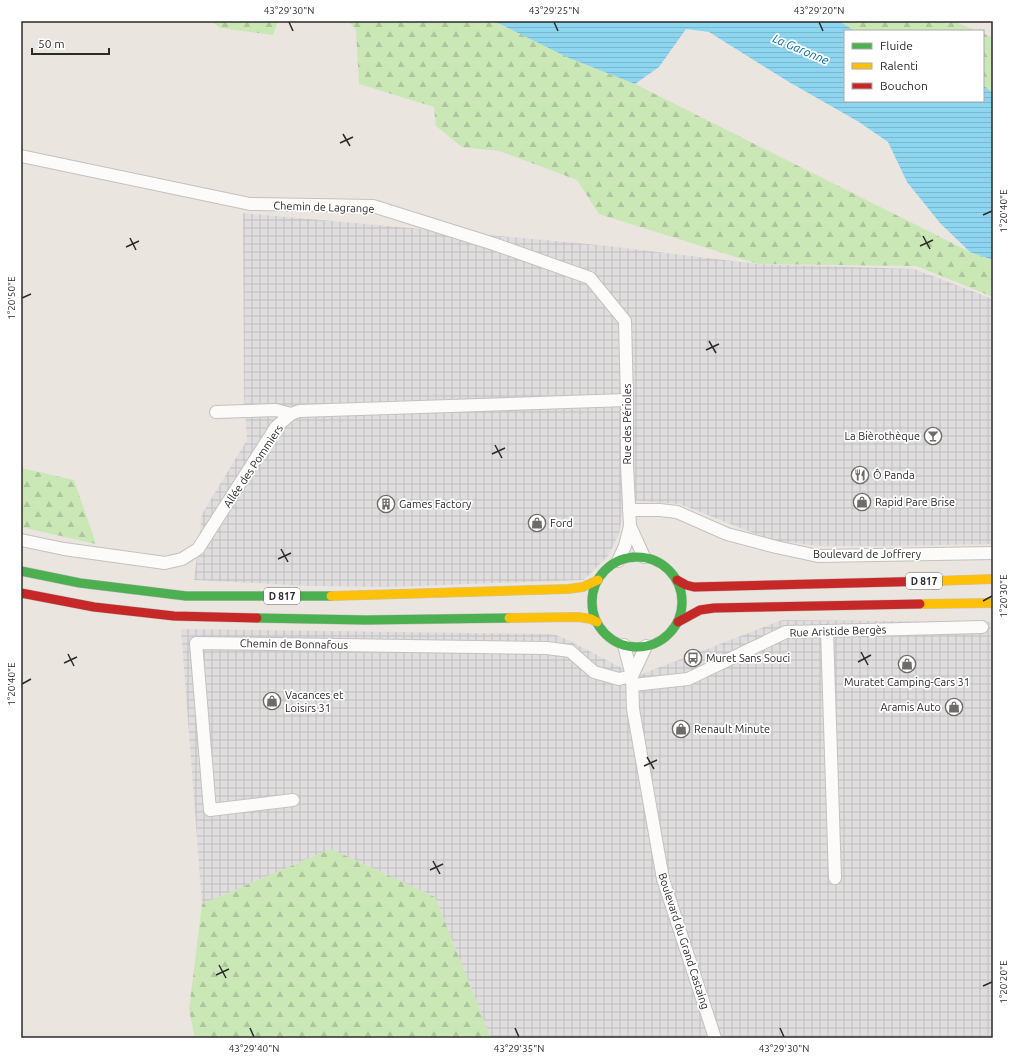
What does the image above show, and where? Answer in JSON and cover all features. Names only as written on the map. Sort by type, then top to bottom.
[{"type":"main road","points":[[635,556],[644,557],[657,561],[668,569],[677,580],[682,594],[682,608],[678,622],[670,633],[659,642],[646,646],[635,647],[624,645],[607,635],[596,622],[592,601],[598,580],[606,569],[618,561],[626,558],[635,556]]},
{"type":"main road","name":"D 817","points":[[21,571],[80,583],[186,596],[317,596],[568,589],[583,587],[598,580]]},
{"type":"main road","name":"D 817","points":[[677,580],[686,586],[700,587],[993,579]]},
{"type":"main road","name":"D 817","points":[[21,593],[94,607],[174,616],[358,620],[578,617],[590,619],[596,622]]},
{"type":"main road","name":"D 817","points":[[678,622],[700,610],[714,608],[993,603]]},
{"type":"street","name":"Chemin de Lagrange","points":[[21,156],[250,204],[373,206],[494,244],[590,278],[625,321]]},
{"type":"street","name":"Rue des Périoles","points":[[618,561],[625,546],[630,526],[627,465],[625,321]]},
{"type":"street","name":"Allée des Pommiers","points":[[21,540],[64,549],[165,563],[182,559],[198,549],[276,427],[291,414],[300,411],[627,400]]},
{"type":"street","points":[[216,412],[276,410],[291,414]]},
{"type":"street","name":"Boulevard de Joffrery","points":[[629,510],[660,510],[677,512],[727,534],[818,556],[993,553]]},
{"type":"street","name":"Rue des Périoles","points":[[630,526],[644,557]]},
{"type":"street","name":"Rue Aristide Bergès","points":[[633,681],[688,679],[786,632],[982,627]]},
{"type":"street","points":[[827,631],[835,878]]},
{"type":"street","name":"Chemin de Bonnafous","points":[[293,800],[210,810],[196,643],[547,648],[570,651],[594,672],[633,681]]},
{"type":"street","name":"Boulevard du Grand Castaing","points":[[624,645],[633,681],[633,709],[663,879],[715,1038]]},
{"type":"street","name":"Boulevard du Grand Castaing","points":[[633,681],[646,646]]},
{"type":"shaded area","points":[[243,213],[599,245],[758,264],[914,269],[993,299],[993,544],[818,546],[771,540],[680,504],[624,500],[619,534],[608,556],[584,580],[386,587],[312,586],[194,580],[202,514],[247,440],[244,397]]},
{"type":"shaded area","points":[[782,620],[991,622],[993,694],[993,1038],[491,1038],[435,897],[331,849],[202,904],[181,629],[553,634],[566,639],[637,676]]},
{"type":"green space","points":[[211,21],[278,21],[273,35],[220,28]]},
{"type":"green space","points":[[348,21],[494,21],[584,64],[635,84],[970,252],[993,260],[993,297],[917,266],[758,264],[599,214],[577,180],[499,151],[462,147],[436,126],[434,107],[359,84],[356,30]]},
{"type":"green space","points":[[839,21],[953,21],[975,30],[853,30]]},
{"type":"green space","points":[[984,34],[993,38],[993,93],[984,86]]},
{"type":"green space","points":[[21,468],[74,480],[96,544],[21,527]]},
{"type":"green space","points":[[331,849],[435,897],[491,1038],[195,1038],[189,1010],[202,904]]},
{"type":"water","name":"La Garonne","points":[[494,21],[839,21],[853,30],[844,30],[844,102],[984,102],[984,86],[993,93],[993,260],[970,252],[940,223],[907,182],[888,142],[859,122],[789,82],[709,32],[686,29],[659,67],[635,84],[569,58]]},
{"type":"traffic: fast","points":[[637,557],[654,560],[669,570],[679,585],[682,602],[679,619],[669,634],[654,644],[637,647],[620,644],[605,634],[595,619],[592,602],[595,585],[605,570],[620,560],[637,557]]},
{"type":"traffic: fast","points":[[21,571],[80,583],[186,596],[331,596]]},
{"type":"traffic: fast","points":[[257,618],[366,620],[509,618]]},
{"type":"traffic: slow","points":[[935,581],[993,579]]},
{"type":"traffic: slow","points":[[331,596],[568,589],[583,587],[598,580]]},
{"type":"traffic: slow","points":[[920,604],[993,603]]},
{"type":"traffic: slow","points":[[509,618],[578,617],[591,619],[597,622]]},
{"type":"traffic: jam","points":[[677,580],[694,587],[935,581]]},
{"type":"traffic: jam","points":[[21,593],[94,607],[174,616],[257,618]]},
{"type":"traffic: jam","points":[[678,622],[700,610],[714,608],[920,604]]},
{"type":"place","name":"La Bièrothèque","points":[[933,436]]},
{"type":"place","name":"Ô Panda","points":[[860,475]]},
{"type":"place","name":"Rapid Pare Brise","points":[[862,502]]},
{"type":"place","name":"Games Factory","points":[[386,504]]},
{"type":"place","name":"Ford","points":[[537,523]]},
{"type":"place","name":"Muret Sans Souci","points":[[693,658]]},
{"type":"place","name":"Muratet Camping-Cars 31","points":[[907,664]]},
{"type":"place","name":"Vacances et Loisirs 31","points":[[272,701]]},
{"type":"place","name":"Aramis Auto","points":[[954,707]]},
{"type":"place","name":"Renault Minute","points":[[681,729]]}]
